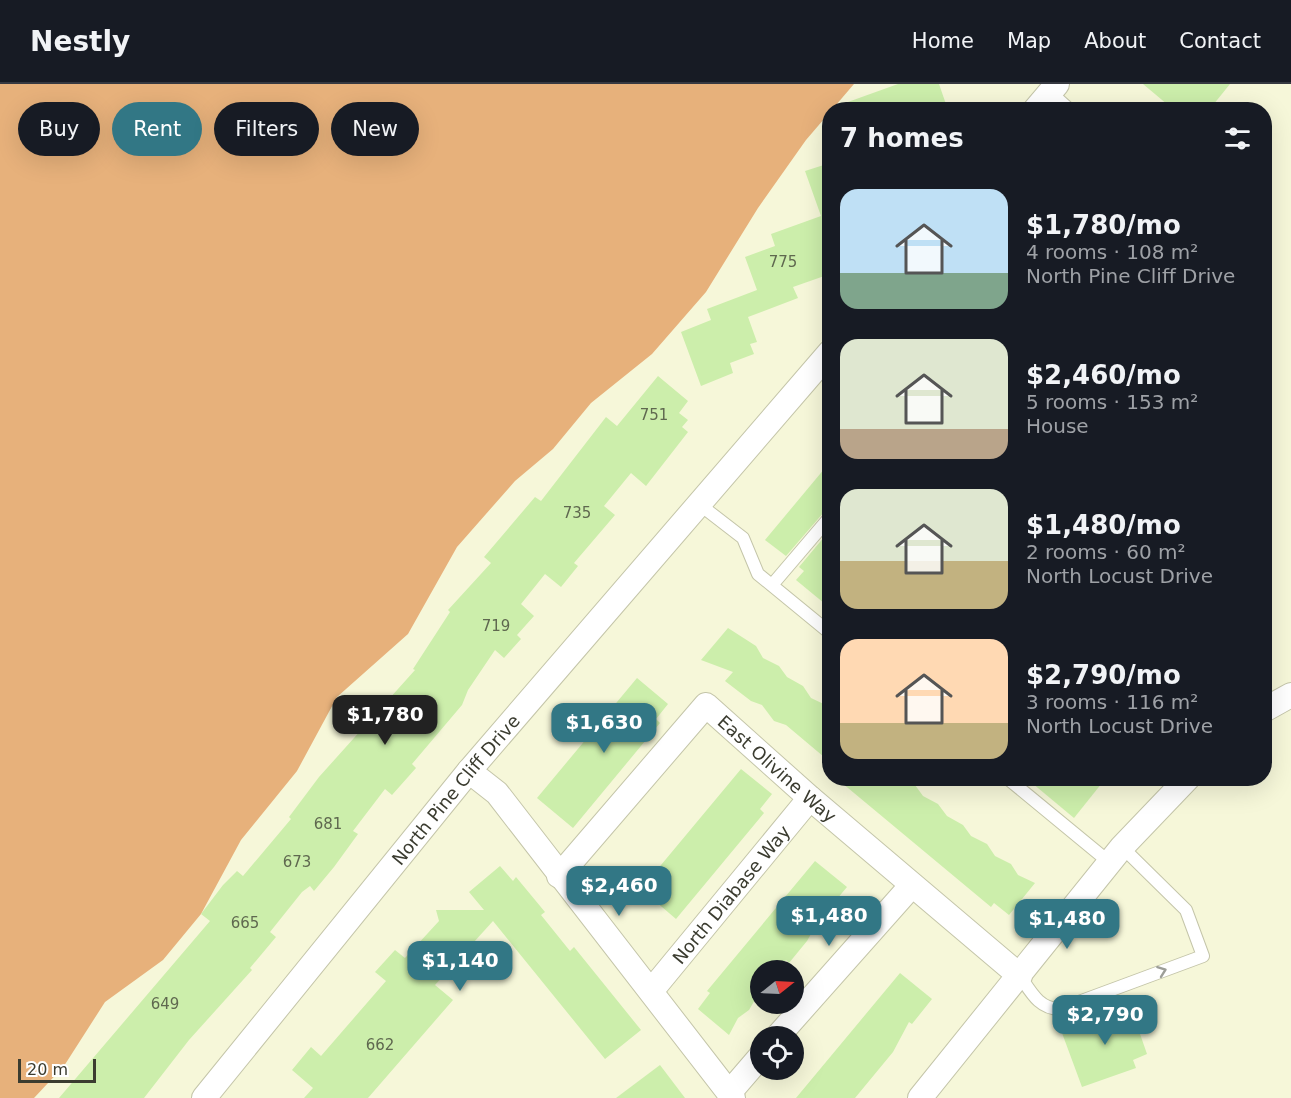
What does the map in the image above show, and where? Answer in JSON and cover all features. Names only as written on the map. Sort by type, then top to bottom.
[{"type":"street","name":"North Pine Cliff Drive","points":[[204,1098],[469,771],[822,361]]},
{"type":"street","points":[[1272,706],[1291,695]]},
{"type":"street","name":"East Olivine Way","points":[[559,876],[706,705],[810,798],[1020,976]]},
{"type":"street","points":[[469,771],[497,793],[559,876],[652,990],[731,1095],[750,1070]]},
{"type":"street","points":[[920,1098],[1115,855],[1180,786]]},
{"type":"street","name":"North Diabase Way","points":[[652,990],[810,798]]},
{"type":"street","points":[[787,1026],[912,885]]},
{"type":"lane","points":[[699,504],[743,538],[758,574],[822,626]]},
{"type":"lane","points":[[772,585],[822,526]]},
{"type":"lane","points":[[1018,786],[1115,855],[1186,910],[1203,956],[1060,1009],[1046,1006],[1035,998],[1020,976]]},
{"type":"shaded area","points":[[0,84],[854,84],[839,102],[822,102],[822,121],[758,208],[706,292],[652,354],[591,403],[553,449],[515,481],[457,547],[408,634],[337,697],[297,771],[241,840],[201,914],[163,960],[105,1002],[64,1066],[34,1098],[0,1098]]},
{"type":"building","points":[[898,84],[939,84],[945,102],[848,102]]},
{"type":"building","points":[[1143,84],[1230,84],[1215,102],[1164,102]]},
{"type":"building","points":[[822,166],[822,277],[793,287],[798,298],[748,317],[757,342],[750,344],[754,354],[730,363],[733,373],[701,386],[681,332],[711,320],[707,309],[757,290],[745,257],[775,246],[771,234],[821,216],[805,171]]},
{"type":"building","points":[[658,376],[688,401],[679,413],[688,420],[682,427],[688,432],[646,486],[631,473],[604,506],[615,515],[574,563],[578,566],[561,587],[545,574],[521,604],[534,616],[517,635],[521,639],[504,658],[495,650],[468,690],[462,705],[412,764],[416,768],[392,795],[385,789],[353,831],[358,834],[334,867],[314,891],[310,886],[302,892],[270,932],[276,937],[250,968],[252,970],[189,1040],[144,1098],[59,1098],[210,921],[201,914],[223,885],[237,871],[243,876],[291,819],[289,817],[319,777],[415,670],[413,669],[450,612],[448,610],[491,563],[484,557],[535,497],[541,501],[606,417],[617,426]]},
{"type":"building","points":[[822,472],[822,514],[786,556],[765,540]]},
{"type":"building","points":[[822,540],[822,601],[796,580],[804,571],[799,567]]},
{"type":"building","points":[[728,628],[756,646],[763,658],[779,666],[787,677],[803,686],[811,698],[822,703],[822,755],[786,725],[774,721],[762,705],[751,701],[725,681],[733,672],[701,660]]},
{"type":"building","points":[[637,678],[668,704],[656,719],[660,723],[573,828],[537,798]]},
{"type":"building","points":[[741,769],[772,794],[760,809],[764,813],[676,919],[641,889]]},
{"type":"building","points":[[846,786],[916,786],[923,796],[938,804],[947,816],[963,825],[971,836],[987,844],[995,856],[1011,864],[1018,875],[1035,883],[1009,915],[994,903],[991,907]]},
{"type":"building","points":[[1036,786],[1100,786],[1074,818]]},
{"type":"building","points":[[815,861],[847,887],[826,912],[824,911],[807,941],[791,960],[750,960],[750,1008],[738,1018],[729,1035],[698,1009],[710,993],[707,991]]},
{"type":"building","points":[[500,866],[513,881],[516,877],[545,912],[541,915],[570,951],[574,947],[641,1030],[605,1059],[493,921],[435,985],[453,1000],[368,1098],[304,1098],[313,1088],[292,1070],[311,1047],[321,1056],[386,981],[375,972],[395,950],[405,958],[439,921],[436,910],[484,910],[469,892]]},
{"type":"building","points":[[900,973],[932,999],[912,1024],[909,1022],[893,1052],[855,1098],[796,1098]]},
{"type":"building","points":[[1114,1007],[1116,1013],[1131,1008],[1147,1054],[1133,1060],[1136,1068],[1082,1087],[1062,1033],[1084,1025],[1083,1018]]},
{"type":"building","points":[[660,1065],[685,1098],[616,1098]]}]
